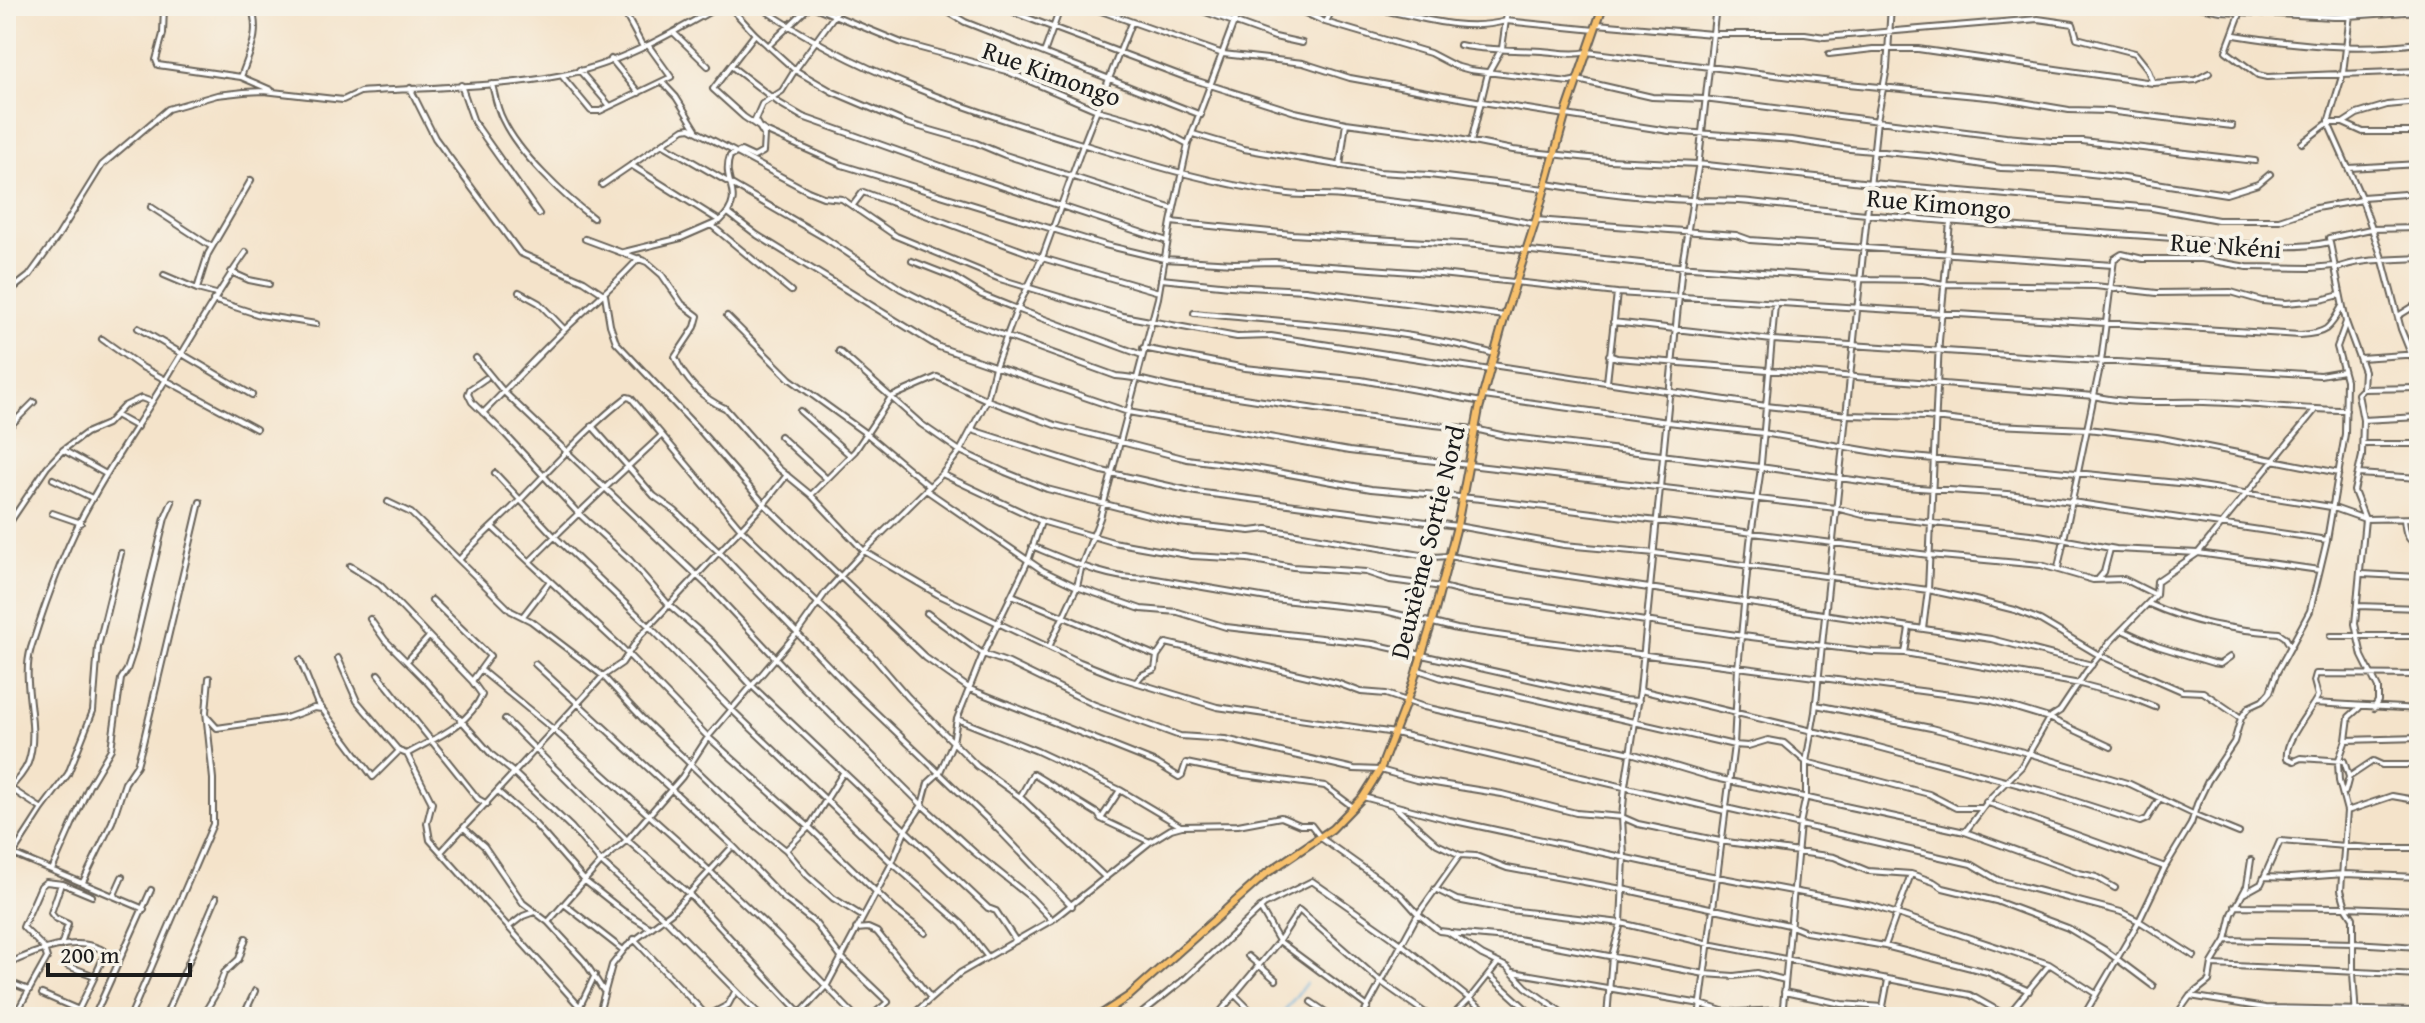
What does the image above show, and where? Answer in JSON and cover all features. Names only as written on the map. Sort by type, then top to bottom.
[{"type":"main road","name":"Deuxième Sortie Nord","points":[[1097,1017],[1129,996],[1267,873],[1321,838],[1363,797],[1380,770],[1432,622],[1457,526],[1475,429],[1514,283],[1536,222],[1566,113],[1603,6]]},
{"type":"street","points":[[164,6],[163,34],[156,63],[178,70],[241,77],[276,92]]},
{"type":"street","points":[[241,77],[256,34],[257,22],[251,6]]},
{"type":"street","points":[[562,75],[591,111],[600,111],[671,75],[646,46],[621,6]]},
{"type":"street","points":[[6,294],[29,276],[102,165],[160,113],[174,107],[217,95],[244,92],[276,92],[343,100],[360,92],[492,84],[562,75],[646,46],[720,6]]},
{"type":"street","points":[[729,6],[795,70],[833,92],[906,123],[976,143],[1173,209]]},
{"type":"street","points":[[759,6],[816,43],[973,109],[1083,145],[1226,184],[1291,195],[1338,195],[1536,222],[2113,265],[2101,362],[2058,568]]},
{"type":"street","points":[[768,46],[787,25],[811,6]]},
{"type":"street","name":"Rue Kimongo","points":[[811,6],[902,43],[1006,71],[1097,110],[1154,126],[1188,144]]},
{"type":"street","points":[[736,152],[754,157],[763,152],[764,135],[756,125],[758,109],[782,91],[841,6]]},
{"type":"street","points":[[938,6],[965,22],[1201,115]]},
{"type":"street","points":[[996,6],[1120,53],[1295,112],[1513,150],[1600,160],[1698,164],[2152,208],[2218,220],[2279,220],[2361,198],[2419,193]]},
{"type":"street","points":[[1044,53],[1061,6]]},
{"type":"street","points":[[1087,6],[1223,54],[1303,63],[1350,78],[1669,131],[1792,140],[2001,168],[2118,177],[2226,194],[2258,184],[2270,174]]},
{"type":"street","points":[[1189,6],[1275,37],[1302,43]]},
{"type":"street","points":[[1049,647],[1077,587],[1082,564],[1094,536],[1139,377],[1188,144],[1240,6]]},
{"type":"street","points":[[1290,6],[1325,22],[1430,53],[1455,66],[1488,73],[1558,81],[1578,80],[1652,97],[1704,99],[2006,137],[2082,141],[2255,161]]},
{"type":"street","points":[[1325,22],[1334,6]]},
{"type":"street","points":[[1348,6],[1372,7],[1440,23],[1492,24],[1506,21],[1712,34],[1805,34],[1825,37],[2038,19],[2073,24],[2077,38],[2138,55],[2153,83]]},
{"type":"street","points":[[1471,142],[1488,73],[1502,48],[1508,6]]},
{"type":"street","points":[[1607,1017],[1612,956],[1621,923],[1625,786],[1637,722],[1682,265],[1694,200],[1716,6]]},
{"type":"street","points":[[1782,1017],[1789,925],[1806,796],[1806,762],[1816,705],[1891,6]]},
{"type":"street","points":[[2302,143],[2328,123],[2343,73],[2351,6]]},
{"type":"street","points":[[2199,7],[2243,9],[2285,16],[2349,17],[2419,11]]},
{"type":"street","points":[[2243,9],[2226,51],[2258,75],[2419,71]]},
{"type":"street","points":[[548,922],[601,862],[627,840],[691,766],[708,737],[797,633],[840,576],[942,474],[960,451],[987,400],[995,367],[1017,309],[1054,228],[1131,23]]},
{"type":"street","points":[[673,32],[708,66]]},
{"type":"street","points":[[755,34],[713,89],[716,95],[756,125],[798,148],[842,165],[1105,245],[1164,259],[1275,262],[1440,274],[1679,298],[2300,335],[2320,334],[2330,327],[2342,306]]},
{"type":"street","points":[[2233,35],[2289,44],[2347,48],[2419,43]]},
{"type":"street","points":[[1460,45],[1486,50],[1587,52],[2232,126]]},
{"type":"street","points":[[1829,54],[1918,49],[2007,60],[2052,71],[2153,83],[2196,80],[2209,73]]},
{"type":"street","points":[[611,59],[639,93]]},
{"type":"street","points":[[731,66],[803,117],[1167,241]]},
{"type":"street","points":[[579,70],[610,106]]},
{"type":"street","points":[[662,82],[676,97],[697,131]]},
{"type":"street","points":[[492,84],[500,115],[510,132],[565,197],[593,218]]},
{"type":"street","points":[[461,85],[474,122],[539,214]]},
{"type":"street","points":[[410,88],[435,138],[520,253],[584,281],[605,295],[616,342],[764,504],[926,658],[970,689],[1156,763],[1179,777],[1186,763],[1325,786],[1353,807]]},
{"type":"street","points":[[2343,123],[2368,110],[2419,102]]},
{"type":"street","points":[[1340,166],[1346,123]]},
{"type":"street","points":[[2328,123],[2343,123],[2363,132],[2419,132]]},
{"type":"street","points":[[2328,123],[2361,198],[2419,374]]},
{"type":"street","points":[[602,185],[687,128],[808,191],[823,197],[842,199],[911,244],[1028,287],[1123,316],[1237,337],[1271,336],[1766,406],[1848,415],[1934,418],[2157,437],[2339,473]]},
{"type":"street","name":"Rue Kimongo","points":[[1192,134],[1244,149],[1378,172],[2234,244],[2313,246],[2371,229],[2419,228]]},
{"type":"street","points":[[662,144],[825,238],[901,289],[964,321],[1104,374],[1139,377],[1175,388],[1293,407],[1475,429],[1505,436],[1840,479],[2072,502],[2327,540]]},
{"type":"street","points":[[621,252],[681,238],[720,221],[728,213],[734,199],[728,162],[736,152]]},
{"type":"street","points":[[2348,168],[2419,164]]},
{"type":"street","points":[[631,165],[720,221]]},
{"type":"street","points":[[197,289],[201,269],[251,180]]},
{"type":"street","points":[[853,206],[860,194],[865,193],[1042,258],[1159,292]]},
{"type":"street","points":[[151,207],[212,247]]},
{"type":"street","points":[[728,213],[757,235],[939,347],[1128,412],[1349,451],[1836,508],[1844,512],[2111,548],[2198,553],[2319,570]]},
{"type":"street","points":[[1171,222],[1861,279],[1923,280],[1944,284],[2095,286],[2157,293],[2231,292],[2262,301],[2286,303],[2340,295]]},
{"type":"street","points":[[1923,629],[1928,590],[1940,314],[1950,222]]},
{"type":"street","points":[[711,225],[791,291]]},
{"type":"street","points":[[585,239],[653,266],[682,304],[695,312],[698,316],[695,327],[675,354],[693,386],[716,405],[725,408],[864,551],[939,595],[1080,662],[1217,707],[1395,733],[1971,864],[1998,880],[2102,906],[2139,921],[2194,956]]},
{"type":"street","points":[[2330,240],[2346,322],[2364,371],[2363,389],[2358,394],[2363,444],[2355,495],[2365,519],[2355,615],[2357,635],[2369,674],[2378,688],[2378,701],[2374,708]]},
{"type":"street","points":[[42,809],[8,790],[29,758],[31,728],[27,677],[30,652],[60,567],[106,474],[183,353],[216,294],[246,252]]},
{"type":"street","name":"Rue Nkéni","points":[[2113,265],[2114,259],[2122,254],[2143,259],[2202,259],[2247,267],[2311,268],[2419,258]]},
{"type":"street","points":[[483,413],[564,329],[605,295],[639,258]]},
{"type":"street","points":[[912,261],[953,277],[982,295],[1142,355]]},
{"type":"street","points":[[231,272],[269,284]]},
{"type":"street","points":[[164,275],[216,294]]},
{"type":"street","points":[[1161,279],[1317,291],[1505,316]]},
{"type":"street","points":[[519,292],[539,303],[564,329]]},
{"type":"street","points":[[1607,382],[1617,293]]},
{"type":"street","points":[[213,300],[260,315],[316,324]]},
{"type":"street","points":[[2398,316],[2419,303]]},
{"type":"street","points":[[1699,1017],[1734,745],[1738,668],[1775,304]]},
{"type":"street","points":[[1194,313],[1363,330],[1432,340],[1495,354]]},
{"type":"street","points":[[727,316],[790,379],[868,435],[928,488],[1028,561],[1077,587],[1141,609],[1178,612],[1215,625],[1373,644],[1622,700],[1639,701]]},
{"type":"street","points":[[1613,322],[1772,340],[2320,375],[2343,371]]},
{"type":"street","points":[[2083,1017],[2139,921],[2195,815],[2208,781],[2234,742],[2241,718],[2249,707],[2262,701],[2270,692],[2277,672],[2310,611],[2339,473],[2346,380],[2337,347],[2346,322]]},
{"type":"street","points":[[138,328],[252,395]]},
{"type":"street","points":[[102,339],[166,380],[256,429]]},
{"type":"street","points":[[1143,348],[1245,368],[1361,380],[1483,399],[1763,433],[1893,455],[2172,482],[2331,507],[2365,519],[2419,518]]},
{"type":"street","points":[[839,351],[921,424],[960,451],[1047,489],[1199,526],[1250,531],[1267,529],[1433,557],[1449,556],[2004,641],[2092,665]]},
{"type":"street","points":[[2360,358],[2419,354]]},
{"type":"street","points":[[1609,355],[1769,372],[2094,396],[2116,402],[2205,402],[2346,410]]},
{"type":"street","points":[[476,358],[504,392],[696,575],[922,805],[1030,897],[1052,920]]},
{"type":"street","points":[[811,495],[868,435],[891,397],[937,377],[987,400],[1055,425],[1187,459],[1371,489],[2058,568],[2097,579],[2124,579],[2156,595]]},
{"type":"street","points":[[486,378],[470,389],[468,394],[472,402],[577,512],[630,560],[668,604],[712,642],[751,685],[988,908],[996,911],[1016,941]]},
{"type":"street","points":[[2363,389],[2419,388]]},
{"type":"street","points":[[459,560],[592,426],[627,397],[633,400],[741,529],[818,602],[953,742],[977,766],[1020,797],[1106,878]]},
{"type":"street","points":[[6,528],[47,467],[63,450],[138,399],[152,402]]},
{"type":"street","points":[[6,430],[34,402]]},
{"type":"street","points":[[1965,832],[1986,802],[2031,754],[2049,718],[2060,711],[2099,655],[2156,595],[2157,581],[2198,553],[2315,410]]},
{"type":"street","points":[[800,411],[850,455]]},
{"type":"street","points":[[117,416],[137,427]]},
{"type":"street","points":[[2363,420],[2419,417]]},
{"type":"street","points":[[592,426],[654,496],[719,552],[857,695],[940,772],[1072,906]]},
{"type":"street","points":[[972,430],[1110,474],[1196,492],[1457,526],[1470,531],[1564,545],[1655,553],[1928,590],[2015,610],[2040,620],[2099,655],[2182,691],[2203,692],[2241,718]]},
{"type":"street","points":[[530,561],[577,512],[607,489],[662,435]]},
{"type":"street","points":[[780,436],[827,479]]},
{"type":"street","points":[[2363,444],[2419,444]]},
{"type":"street","points":[[63,450],[106,474]]},
{"type":"street","points":[[495,473],[554,536],[731,709],[892,863],[962,924],[987,957]]},
{"type":"street","points":[[942,474],[1041,521],[1113,542],[1192,556],[1366,572],[1390,580],[1470,594],[1743,636],[1905,653],[2080,684],[2155,707]]},
{"type":"street","points":[[2358,474],[2419,478]]},
{"type":"street","points":[[441,852],[603,676],[619,666],[634,643],[668,604],[741,529],[787,475]]},
{"type":"street","points":[[53,479],[92,498]]},
{"type":"street","points":[[52,870],[89,786],[111,749],[121,679],[133,652],[165,518],[172,502]]},
{"type":"street","points":[[83,882],[112,822],[125,783],[137,765],[200,502]]},
{"type":"street","points":[[388,502],[411,513],[515,614],[523,616],[603,676],[691,766],[786,850],[807,875],[833,898],[862,916]]},
{"type":"street","points":[[52,513],[81,523]]},
{"type":"street","points":[[2404,519],[2406,534],[2419,544]]},
{"type":"street","points":[[505,719],[627,840],[689,894],[800,1016],[827,985],[892,863],[906,829],[922,805],[928,783],[940,772],[983,654],[1028,561],[1041,521]]},
{"type":"street","points":[[492,527],[620,646],[708,737],[925,933]]},
{"type":"street","points":[[1032,546],[1067,561],[1136,581],[1150,578],[1273,599],[1385,611],[1525,639],[1989,700],[2049,718],[2111,747]]},
{"type":"street","points":[[2097,579],[2104,572],[2111,548]]},
{"type":"street","points":[[13,854],[71,770],[93,711],[98,647],[121,553]]},
{"type":"street","points":[[350,566],[380,585],[472,681],[482,697],[447,733],[407,754]]},
{"type":"street","points":[[2361,574],[2419,577]]},
{"type":"street","points":[[523,616],[550,581]]},
{"type":"street","points":[[1012,595],[1157,656]]},
{"type":"street","points":[[432,600],[490,656],[472,681]]},
{"type":"street","points":[[2149,604],[2174,615],[2225,628],[2279,633],[2291,647]]},
{"type":"street","points":[[2358,606],[2419,608]]},
{"type":"street","points":[[927,613],[983,654],[1009,663],[1095,705],[1146,721],[1180,736],[1225,739],[1354,769],[1380,770],[1416,780],[1502,794],[1576,813],[1622,817],[1638,824],[1720,841],[1834,857],[1861,869],[1911,874],[1943,888],[1971,893],[2054,922],[2105,950],[2153,986]]},
{"type":"street","points":[[370,619],[385,640],[492,755],[572,828],[601,862],[664,918],[762,1017]]},
{"type":"street","points":[[1905,653],[1909,628]]},
{"type":"street","points":[[2122,630],[2157,646],[2213,663],[2220,664],[2230,657]]},
{"type":"street","points":[[2331,636],[2419,636]]},
{"type":"street","points":[[407,661],[428,638]]},
{"type":"street","points":[[1136,682],[1155,669],[1157,656],[1166,643],[1337,683],[1361,692],[1386,694],[1424,707],[1631,753],[1675,768],[1965,832],[2096,877],[2115,888]]},
{"type":"street","points":[[338,658],[357,701],[399,751],[407,754],[431,798],[427,833],[430,833],[430,840],[589,1017]]},
{"type":"street","points":[[300,660],[322,709],[373,777],[399,751]]},
{"type":"street","points":[[535,664],[733,846],[782,897],[815,923],[840,956],[888,1002],[873,1016]]},
{"type":"street","points":[[1416,669],[1442,678],[1734,745],[1748,746],[1768,740],[1784,743],[1806,762],[1929,794],[1956,808],[1982,808]]},
{"type":"street","points":[[482,671],[554,730],[776,934],[856,1017]]},
{"type":"street","points":[[378,674],[478,799],[487,804]]},
{"type":"street","points":[[2344,795],[2349,777],[2345,763],[2287,758],[2289,739],[2299,729],[2318,693],[2314,681],[2316,674],[2419,675]]},
{"type":"street","points":[[130,1017],[213,824],[209,678]]},
{"type":"street","points":[[1640,690],[1735,711],[2006,781],[2143,822],[2160,798]]},
{"type":"street","points":[[2314,703],[2419,709]]},
{"type":"street","points":[[1816,705],[1904,722],[2031,754],[2130,784],[2239,833]]},
{"type":"street","points":[[2356,1017],[2353,918],[2341,890],[2347,811],[2338,762],[2346,740],[2349,717],[2361,707]]},
{"type":"street","points":[[208,717],[217,728],[286,718],[314,708],[322,709]]},
{"type":"street","points":[[957,719],[1037,751],[1120,790],[1182,826]]},
{"type":"street","points":[[2346,740],[2419,738]]},
{"type":"street","points":[[2349,777],[2373,761],[2382,765],[2419,765]]},
{"type":"street","points":[[786,850],[809,827],[844,772]]},
{"type":"street","points":[[1020,797],[1033,774],[1098,814],[1101,819],[1150,842]]},
{"type":"street","points":[[1101,819],[1120,790]]},
{"type":"street","points":[[496,791],[534,823],[585,881],[649,927]]},
{"type":"street","points":[[2347,811],[2392,796],[2415,800],[2419,816]]},
{"type":"street","points":[[1363,797],[1450,820],[1718,877],[1873,906],[2049,964],[2096,994]]},
{"type":"street","points":[[1986,802],[2165,867]]},
{"type":"street","points":[[1389,803],[1437,844],[1460,855],[1476,856],[1507,868],[1622,889],[1789,925],[1806,932],[1885,946],[1987,972],[2029,991]]},
{"type":"street","points":[[910,1017],[960,973],[1052,920],[1150,842],[1171,829],[1238,825],[1281,817],[1298,825],[1310,824],[1321,838],[1401,895],[1439,931],[1518,939],[1705,974],[1734,976],[1757,973],[1785,980]]},
{"type":"street","points":[[464,828],[484,846],[521,901],[548,922],[595,975],[603,990]]},
{"type":"street","points":[[2243,894],[2261,884],[2280,841],[2419,848]]},
{"type":"street","points":[[598,1017],[612,965],[623,950],[664,918],[733,846]]},
{"type":"street","points":[[6,851],[144,909]]},
{"type":"street","points":[[1364,1016],[1400,943],[1460,855]]},
{"type":"street","points":[[2175,1017],[2190,996],[2207,984],[2226,940],[2235,906],[2243,894],[2251,860]]},
{"type":"street","points":[[1885,946],[1911,874]]},
{"type":"street","points":[[2264,877],[2344,874],[2419,877]]},
{"type":"street","points":[[114,895],[122,877]]},
{"type":"street","points":[[1137,1017],[1186,978],[1260,908],[1312,881],[1400,943],[1492,1017]]},
{"type":"street","points":[[14,1017],[47,958],[44,948],[23,927],[41,886],[46,882],[61,884],[92,896]]},
{"type":"street","points":[[61,884],[51,913],[68,924],[61,946]]},
{"type":"street","points":[[1435,889],[1474,904],[1621,923],[1976,996],[2008,1016],[2049,964]]},
{"type":"street","points":[[94,1017],[151,890]]},
{"type":"street","points":[[165,1017],[216,898]]},
{"type":"street","points":[[564,904],[623,950]]},
{"type":"street","points":[[2235,906],[2419,910]]},
{"type":"street","points":[[1260,908],[1279,941],[1368,1007]]},
{"type":"street","points":[[1216,1017],[1279,941],[1297,910],[1300,910],[1380,981],[1431,1017]]},
{"type":"street","points":[[510,926],[520,917],[534,912]]},
{"type":"street","points":[[855,929],[868,928],[877,932],[930,997]]},
{"type":"street","points":[[1448,932],[1511,971],[1526,987],[1568,1017]]},
{"type":"street","points":[[202,1017],[224,973],[239,959],[246,938]]},
{"type":"street","points":[[634,939],[707,1016],[728,1005],[736,991]]},
{"type":"street","points":[[2226,940],[2419,947]]},
{"type":"street","points":[[6,965],[44,948],[90,946],[104,949],[105,958],[75,1017]]},
{"type":"street","points":[[1248,956],[1276,980]]},
{"type":"street","points":[[1451,1017],[1490,976],[1498,963]]},
{"type":"street","points":[[2213,965],[2419,975]]},
{"type":"street","points":[[68,966],[95,976]]},
{"type":"street","points":[[1511,971],[1701,1004],[1722,1011],[1782,1010]]},
{"type":"street","points":[[580,1008],[580,1002],[595,975]]},
{"type":"street","points":[[1490,976],[1535,1017]]},
{"type":"street","points":[[1881,1017],[1888,980]]},
{"type":"street","points":[[6,981],[29,990]]},
{"type":"street","points":[[243,1017],[255,991]]},
{"type":"street","points":[[1784,992],[1842,1004],[1883,1007]]},
{"type":"street","points":[[42,994],[79,1010]]},
{"type":"street","points":[[1235,995],[1257,1017]]},
{"type":"street","points":[[2190,996],[2265,1008],[2419,1011]]},
{"type":"street","points":[[1311,1002],[1333,1017]]},
{"type":"waterway","points":[[1280,1017],[1306,983]]}]
